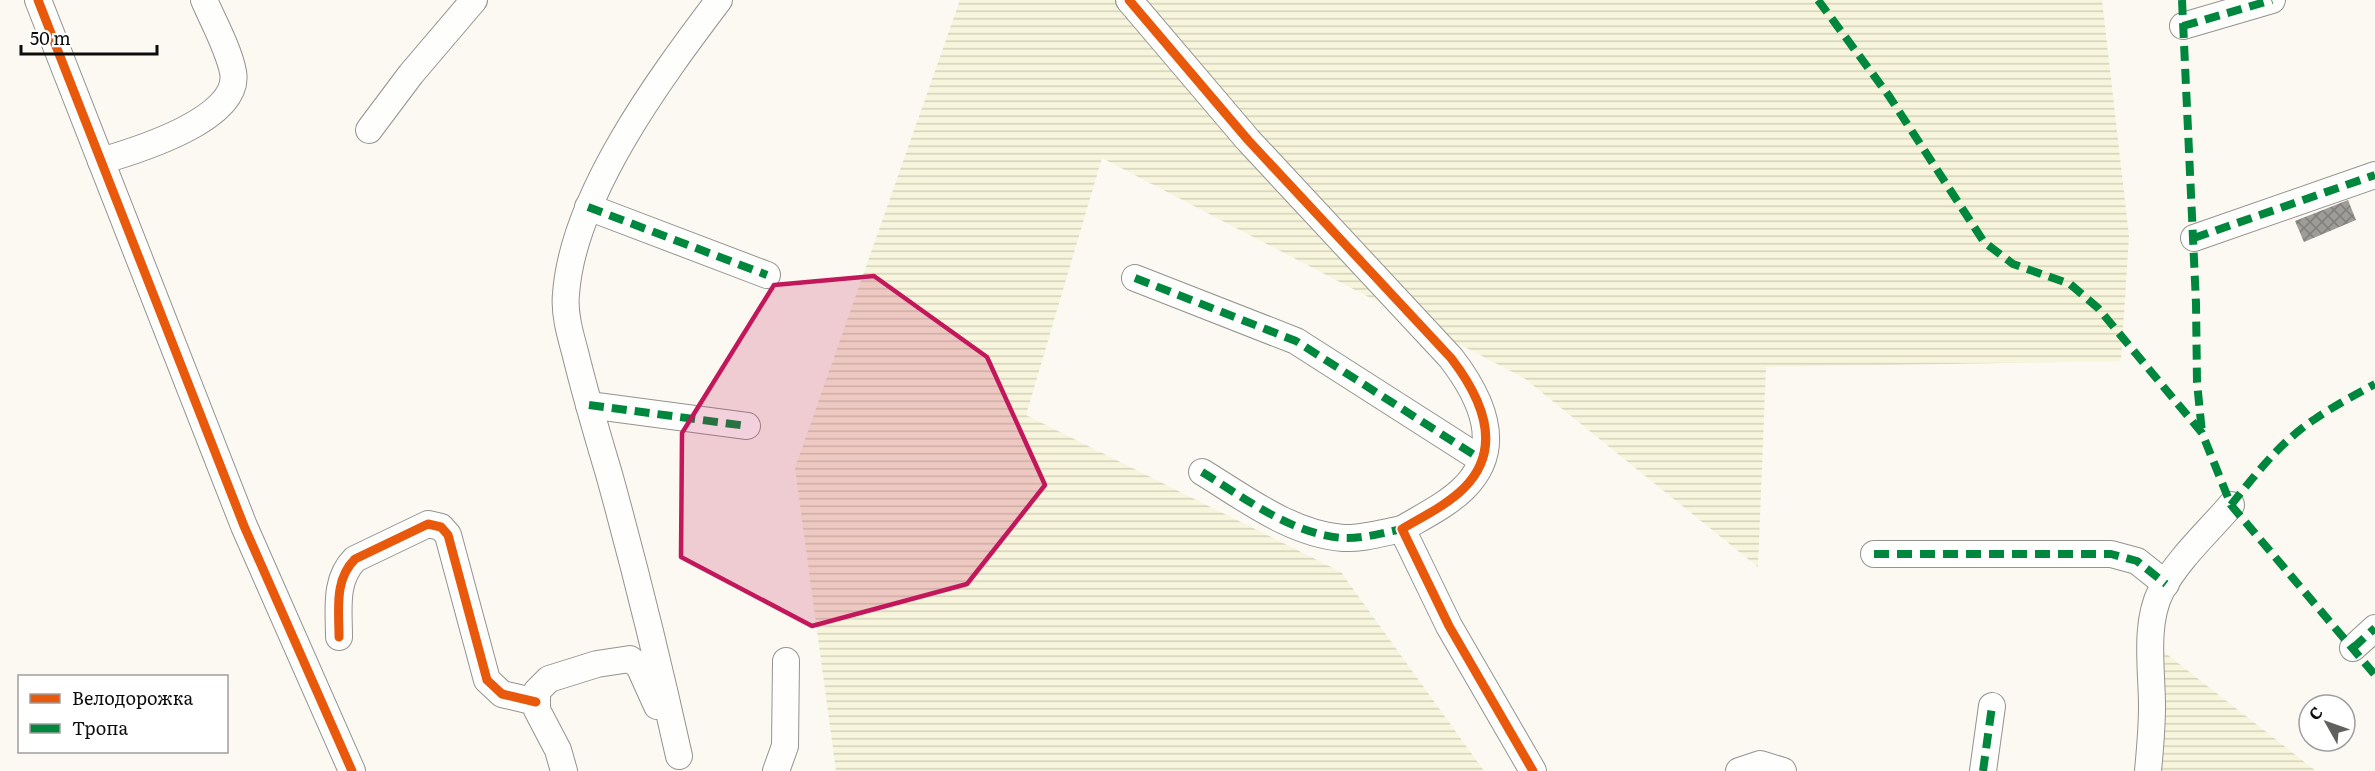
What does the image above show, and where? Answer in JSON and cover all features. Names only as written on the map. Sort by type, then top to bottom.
[{"type":"street","points":[[38,0],[244,526],[352,771]]},
{"type":"street","points":[[101,162],[149,147],[176,134],[216,109],[230,94],[233,71],[204,0]]},
{"type":"street","points":[[369,130],[411,74],[474,0]]},
{"type":"street","points":[[684,763],[651,628],[568,324],[566,296],[571,260],[588,207],[626,136],[718,0]]},
{"type":"street","points":[[1129,0],[1248,140],[1464,375],[1476,396],[1486,425],[1486,443],[1482,460],[1464,488],[1402,529],[1344,538],[1304,529],[1277,517],[1202,472]]},
{"type":"street","points":[[2183,26],[2272,0]]},
{"type":"street","points":[[2194,238],[2375,175]]},
{"type":"street","points":[[588,207],[767,275]]},
{"type":"street","points":[[1135,278],[1296,341],[1482,460]]},
{"type":"street","points":[[589,405],[747,426]]},
{"type":"street","points":[[2148,771],[2152,708],[2153,621],[2160,592],[2231,505]]},
{"type":"street","points":[[339,637],[340,586],[349,565],[355,559],[428,524],[436,525],[448,535],[487,680],[502,694],[536,702]]},
{"type":"street","points":[[1402,529],[1449,626],[1533,771]]},
{"type":"street","points":[[1874,554],[2111,554],[2137,561],[2166,584]]},
{"type":"street","points":[[2353,648],[2375,628]]},
{"type":"street","points":[[564,771],[558,750],[536,702],[537,691],[549,679],[597,664],[630,659],[639,666],[684,763]]},
{"type":"street","points":[[776,771],[785,746],[786,661]]},
{"type":"street","points":[[1983,771],[1992,706]]},
{"type":"street","points":[[1739,771],[1760,764],[1783,771]]},
{"type":"highlighted area","points":[[874,276],[987,357],[1045,485],[967,584],[812,626],[681,557],[682,433],[774,285]]},
{"type":"shaded area","points":[[960,0],[2102,0],[2129,236],[2121,361],[1766,367],[1758,567],[1524,378],[1102,158],[1026,415],[1341,572],[1484,771],[836,771],[795,468]]},
{"type":"shaded area","points":[[2146,638],[2316,771],[2146,771]]},
{"type":"building","points":[[2348,200],[2356,220],[2304,242],[2295,221]]},
{"type":"marked path","points":[[1818,0],[1889,96],[1984,242],[2013,264],[2070,284],[2098,308],[2202,433],[2231,505],[2375,675]]},
{"type":"marked path","points":[[2182,0],[2196,303],[2197,382],[2202,433]]},
{"type":"marked path","points":[[2183,26],[2272,0]]},
{"type":"marked path","points":[[2194,238],[2375,175]]},
{"type":"marked path","points":[[588,207],[767,275]]},
{"type":"marked path","points":[[1135,278],[1296,341],[1482,460]]},
{"type":"marked path","points":[[2231,505],[2291,437],[2322,414],[2375,384]]},
{"type":"marked path","points":[[589,405],[747,426]]},
{"type":"marked path","points":[[1202,472],[1269,513],[1305,530],[1343,538],[1357,538],[1402,529]]},
{"type":"marked path","points":[[1874,554],[2111,554],[2137,561],[2166,584]]},
{"type":"marked path","points":[[2353,648],[2375,628]]},
{"type":"marked path","points":[[1983,771],[1992,706]]},
{"type":"cycle path","points":[[38,0],[244,526],[352,771]]},
{"type":"cycle path","points":[[1129,0],[1248,140],[1451,358],[1471,389],[1479,405],[1486,439],[1483,456],[1476,472],[1464,488],[1450,500],[1402,529],[1449,626],[1533,771]]},
{"type":"cycle path","points":[[339,637],[339,595],[344,576],[355,559],[428,524],[441,527],[448,535],[487,680],[502,694],[536,702]]}]
